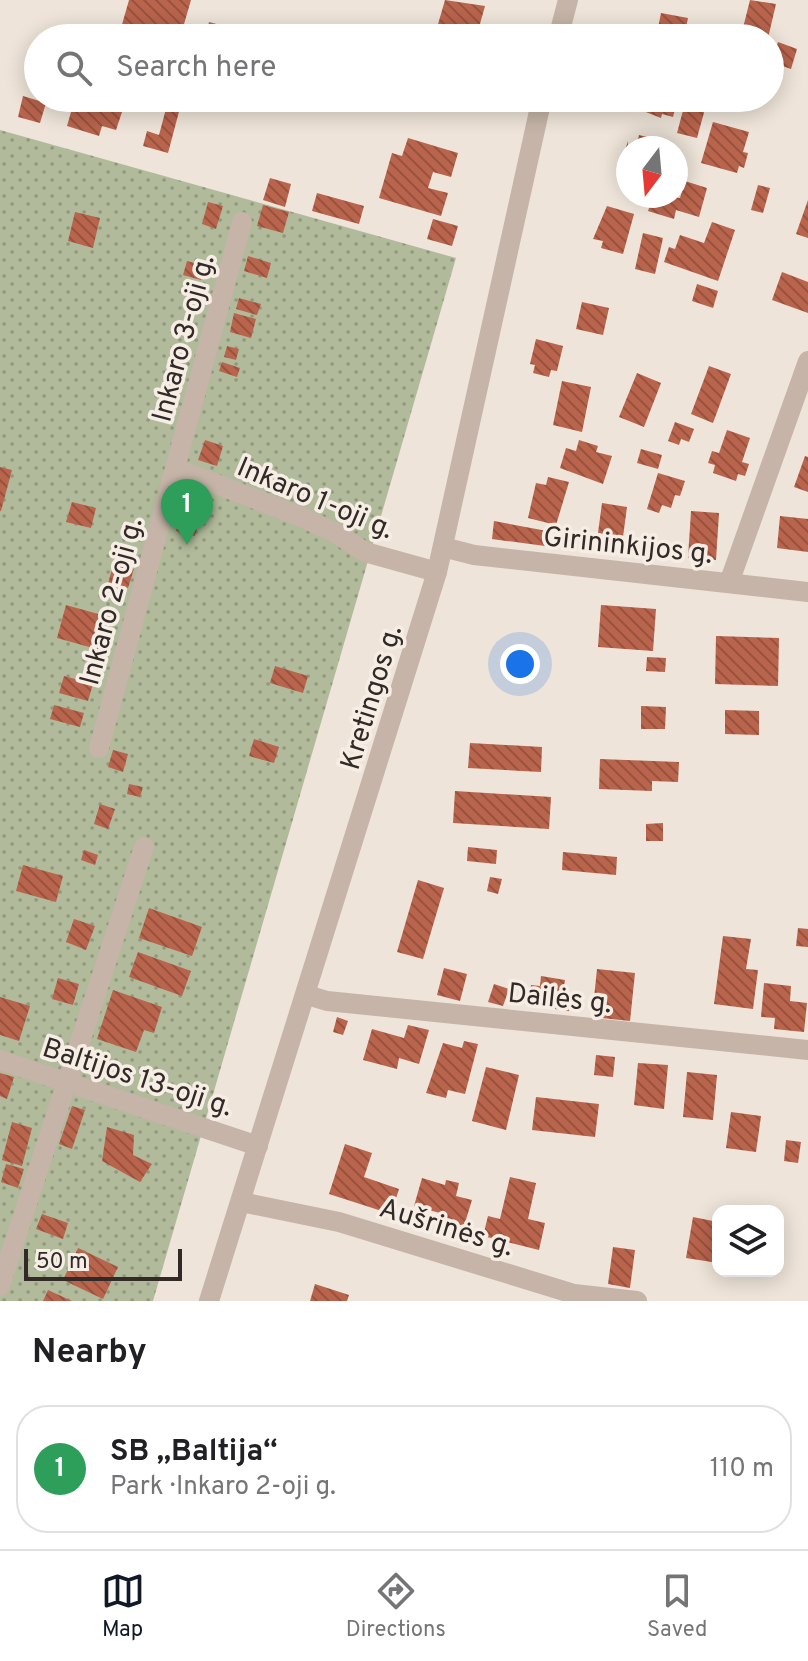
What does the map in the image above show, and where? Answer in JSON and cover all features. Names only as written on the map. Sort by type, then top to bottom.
[{"type":"street","points":[[562,24],[568,0]]},
{"type":"street","name":"Kretingos g.","points":[[209,1301],[437,572],[539,112]]},
{"type":"street","name":"Inkaro 3-oji g.","points":[[175,468],[242,222]]},
{"type":"street","points":[[729,583],[808,361]]},
{"type":"street","name":"Inkaro 1-oji g.","points":[[175,468],[334,532],[365,552],[437,572]]},
{"type":"street","name":"Inkaro 2-oji g.","points":[[99,748],[175,468]]},
{"type":"street","name":"Girininkijos g.","points":[[443,547],[474,555],[808,592]]},
{"type":"street","points":[[0,1286],[144,847]]},
{"type":"street","name":"Dailės g.","points":[[307,995],[327,1001],[808,1050]]},
{"type":"street","name":"Baltijos 13-oji g.","points":[[0,1060],[258,1146]]},
{"type":"street","name":"Aušrinės g.","points":[[241,1202],[339,1222],[574,1294],[637,1301]]},
{"type":"green space","points":[[0,130],[456,258],[153,1301],[0,1301]]},
{"type":"building","points":[[129,0],[191,0],[184,24],[122,24]]},
{"type":"building","points":[[445,0],[485,6],[480,24],[438,24]]},
{"type":"building","points":[[750,0],[776,4],[771,24],[744,24]]},
{"type":"building","points":[[661,13],[688,18],[687,24],[659,24]]},
{"type":"building","points":[[784,44],[797,49],[791,69],[784,67]]},
{"type":"building","points":[[23,96],[24,112],[43,112],[40,123],[18,117]]},
{"type":"building","points":[[71,112],[122,112],[116,130],[102,126],[99,136],[67,126]]},
{"type":"building","points":[[165,112],[179,112],[168,153],[143,146],[147,131],[159,135]]},
{"type":"building","points":[[646,112],[674,112],[673,117],[662,114],[661,118]]},
{"type":"building","points":[[683,112],[704,112],[697,138],[677,133]]},
{"type":"building","points":[[713,122],[749,132],[743,152],[748,153],[744,168],[739,166],[737,173],[701,163]]},
{"type":"building","points":[[408,138],[458,153],[451,177],[433,172],[428,188],[448,193],[441,216],[379,198],[392,153],[402,156]]},
{"type":"building","points":[[270,178],[291,184],[285,207],[263,200]]},
{"type":"building","points":[[688,182],[707,188],[699,217],[676,210],[674,219],[648,211],[649,208],[688,208]]},
{"type":"building","points":[[758,185],[770,188],[763,213],[751,210]]},
{"type":"building","points":[[317,193],[364,206],[359,224],[312,211]]},
{"type":"building","points":[[808,200],[808,238],[796,234]]},
{"type":"building","points":[[208,202],[223,206],[216,229],[202,224]]},
{"type":"building","points":[[263,205],[289,212],[283,233],[257,226]]},
{"type":"building","points":[[607,206],[634,214],[623,254],[601,248],[603,241],[593,239]]},
{"type":"building","points":[[75,212],[100,218],[93,248],[68,241]]},
{"type":"building","points":[[433,219],[458,226],[452,246],[427,239]]},
{"type":"building","points":[[712,222],[735,230],[718,281],[664,262],[669,247],[675,249],[680,235],[704,243]]},
{"type":"building","points":[[643,233],[663,238],[655,274],[635,269]]},
{"type":"building","points":[[248,256],[271,263],[267,278],[244,271]]},
{"type":"building","points":[[187,261],[205,266],[201,280],[183,275]]},
{"type":"building","points":[[782,272],[808,282],[808,313],[772,300]]},
{"type":"building","points":[[697,284],[718,291],[713,308],[692,301]]},
{"type":"building","points":[[239,298],[261,304],[257,315],[236,309]]},
{"type":"building","points":[[582,302],[609,308],[603,335],[576,329]]},
{"type":"building","points":[[234,313],[256,319],[251,338],[230,332]]},
{"type":"building","points":[[536,339],[563,346],[557,371],[551,370],[549,377],[533,373],[535,365],[530,364]]},
{"type":"building","points":[[227,346],[239,349],[236,360],[224,357]]},
{"type":"building","points":[[222,362],[240,368],[237,377],[219,371]]},
{"type":"building","points":[[709,366],[731,374],[713,423],[691,414]]},
{"type":"building","points":[[637,373],[661,383],[644,427],[619,417]]},
{"type":"building","points":[[562,381],[591,387],[582,432],[553,425]]},
{"type":"building","points":[[675,422],[694,429],[689,442],[681,439],[679,445],[668,441]]},
{"type":"building","points":[[727,430],[750,438],[742,462],[749,464],[745,476],[738,474],[736,481],[713,473],[715,465],[708,463],[712,451],[719,453]]},
{"type":"building","points":[[205,440],[223,446],[217,466],[198,460]]},
{"type":"building","points":[[579,440],[598,446],[596,452],[612,456],[603,484],[560,468],[566,448],[576,451]]},
{"type":"building","points":[[641,449],[662,455],[658,469],[637,463]]},
{"type":"building","points":[[805,456],[808,457],[808,492],[794,487]]},
{"type":"building","points":[[0,467],[12,470],[1,511],[0,511]]},
{"type":"building","points":[[658,473],[685,481],[680,496],[675,495],[671,508],[662,505],[659,513],[647,509]]},
{"type":"building","points":[[548,477],[569,482],[556,525],[528,518],[536,483],[546,485]]},
{"type":"building","points":[[72,502],[96,508],[91,528],[66,522]]},
{"type":"building","points":[[602,503],[627,507],[623,537],[598,533]]},
{"type":"building","points":[[181,511],[200,516],[195,536],[176,531]]},
{"type":"building","points":[[691,511],[719,513],[716,560],[688,558]]},
{"type":"building","points":[[780,516],[808,519],[808,552],[777,548]]},
{"type":"building","points":[[494,521],[547,531],[545,546],[492,539]]},
{"type":"building","points":[[114,563],[134,569],[128,588],[108,583]]},
{"type":"building","points":[[66,605],[109,617],[100,650],[57,638]]},
{"type":"building","points":[[601,605],[656,609],[653,651],[598,647]]},
{"type":"building","points":[[716,636],[779,638],[778,686],[715,684]]},
{"type":"building","points":[[647,657],[666,658],[665,672],[646,671]]},
{"type":"building","points":[[275,666],[308,676],[303,693],[270,683]]},
{"type":"building","points":[[64,676],[93,684],[88,701],[59,693]]},
{"type":"building","points":[[54,705],[84,713],[80,727],[50,719]]},
{"type":"building","points":[[641,706],[666,707],[665,729],[641,729]]},
{"type":"building","points":[[725,710],[759,711],[759,735],[725,734]]},
{"type":"building","points":[[254,739],[279,747],[274,763],[249,756]]},
{"type":"building","points":[[470,743],[542,747],[541,772],[468,768]]},
{"type":"building","points":[[113,750],[128,754],[123,772],[108,767]]},
{"type":"building","points":[[600,759],[679,762],[678,782],[652,781],[652,791],[599,789]]},
{"type":"building","points":[[129,784],[143,787],[140,797],[127,794]]},
{"type":"building","points":[[455,791],[551,797],[549,829],[453,823]]},
{"type":"building","points":[[100,804],[115,809],[108,829],[94,824]]},
{"type":"building","points":[[663,823],[663,841],[646,841],[646,824]]},
{"type":"building","points":[[468,847],[497,850],[496,864],[467,861]]},
{"type":"building","points":[[84,850],[98,855],[95,865],[81,860]]},
{"type":"building","points":[[563,852],[617,857],[616,875],[562,870]]},
{"type":"building","points":[[23,865],[63,876],[56,902],[16,891]]},
{"type":"building","points":[[490,877],[502,879],[498,894],[487,891]]},
{"type":"building","points":[[418,880],[444,888],[423,959],[397,952]]},
{"type":"building","points":[[149,908],[202,927],[192,956],[139,938]]},
{"type":"building","points":[[74,919],[95,926],[86,950],[66,942]]},
{"type":"building","points":[[798,928],[808,929],[808,947],[796,946]]},
{"type":"building","points":[[723,936],[751,939],[746,969],[758,970],[753,1009],[714,1004]]},
{"type":"building","points":[[138,952],[191,971],[182,996],[129,977]]},
{"type":"building","points":[[444,968],[467,974],[460,1001],[437,995]]},
{"type":"building","points":[[597,969],[635,973],[630,1021],[592,1017]]},
{"type":"building","points":[[541,976],[565,980],[563,993],[571,994],[569,1011],[528,1005],[531,985],[540,986]]},
{"type":"building","points":[[58,978],[79,984],[73,1005],[52,999]]},
{"type":"building","points":[[764,983],[791,986],[790,1001],[807,1003],[804,1032],[774,1029],[775,1018],[761,1017]]},
{"type":"building","points":[[494,984],[509,989],[503,1006],[488,1002]]},
{"type":"building","points":[[113,990],[162,1007],[154,1033],[144,1030],[136,1052],[97,1039]]},
{"type":"building","points":[[0,997],[30,1006],[19,1041],[0,1035]]},
{"type":"building","points":[[337,1017],[348,1021],[343,1035],[333,1032]]},
{"type":"building","points":[[408,1025],[429,1030],[419,1064],[399,1058],[397,1069],[363,1060],[372,1029],[404,1038]]},
{"type":"building","points":[[464,1041],[478,1044],[465,1094],[448,1090],[446,1098],[426,1093],[443,1043],[462,1048]]},
{"type":"building","points":[[596,1055],[615,1057],[613,1077],[594,1075]]},
{"type":"building","points":[[638,1063],[668,1065],[664,1109],[634,1105]]},
{"type":"building","points":[[486,1067],[519,1075],[506,1130],[472,1121]]},
{"type":"building","points":[[687,1072],[717,1075],[713,1120],[683,1117]]},
{"type":"building","points":[[0,1073],[14,1077],[7,1099],[0,1096]]},
{"type":"building","points":[[536,1097],[599,1104],[595,1137],[532,1130]]},
{"type":"building","points":[[72,1106],[85,1110],[72,1149],[59,1144]]},
{"type":"building","points":[[731,1112],[761,1116],[756,1152],[726,1148]]},
{"type":"building","points":[[12,1122],[32,1128],[22,1166],[2,1160]]},
{"type":"building","points":[[107,1127],[134,1135],[133,1155],[152,1164],[140,1182],[102,1161]]},
{"type":"building","points":[[786,1140],[801,1142],[798,1163],[784,1161]]},
{"type":"building","points":[[345,1144],[372,1153],[364,1177],[399,1189],[391,1214],[329,1194]]},
{"type":"building","points":[[6,1164],[24,1169],[18,1188],[1,1182]]},
{"type":"building","points":[[510,1177],[536,1183],[528,1219],[545,1223],[539,1250],[483,1236],[488,1216],[500,1219]]},
{"type":"building","points":[[422,1178],[445,1185],[446,1180],[459,1183],[456,1196],[472,1200],[464,1226],[439,1219],[440,1213],[414,1206]]},
{"type":"building","points":[[42,1214],[68,1223],[63,1239],[36,1229]]},
{"type":"building","points":[[693,1217],[712,1221],[712,1262],[686,1258]]},
{"type":"building","points":[[613,1247],[635,1250],[630,1288],[608,1284]]},
{"type":"building","points":[[78,1248],[118,1267],[103,1299],[63,1280]]},
{"type":"building","points":[[315,1284],[349,1295],[347,1301],[310,1301]]},
{"type":"building","points":[[48,1290],[72,1301],[43,1301]]},
{"type":"place","name":"SB „Baltija“","points":[[187,545]]}]
